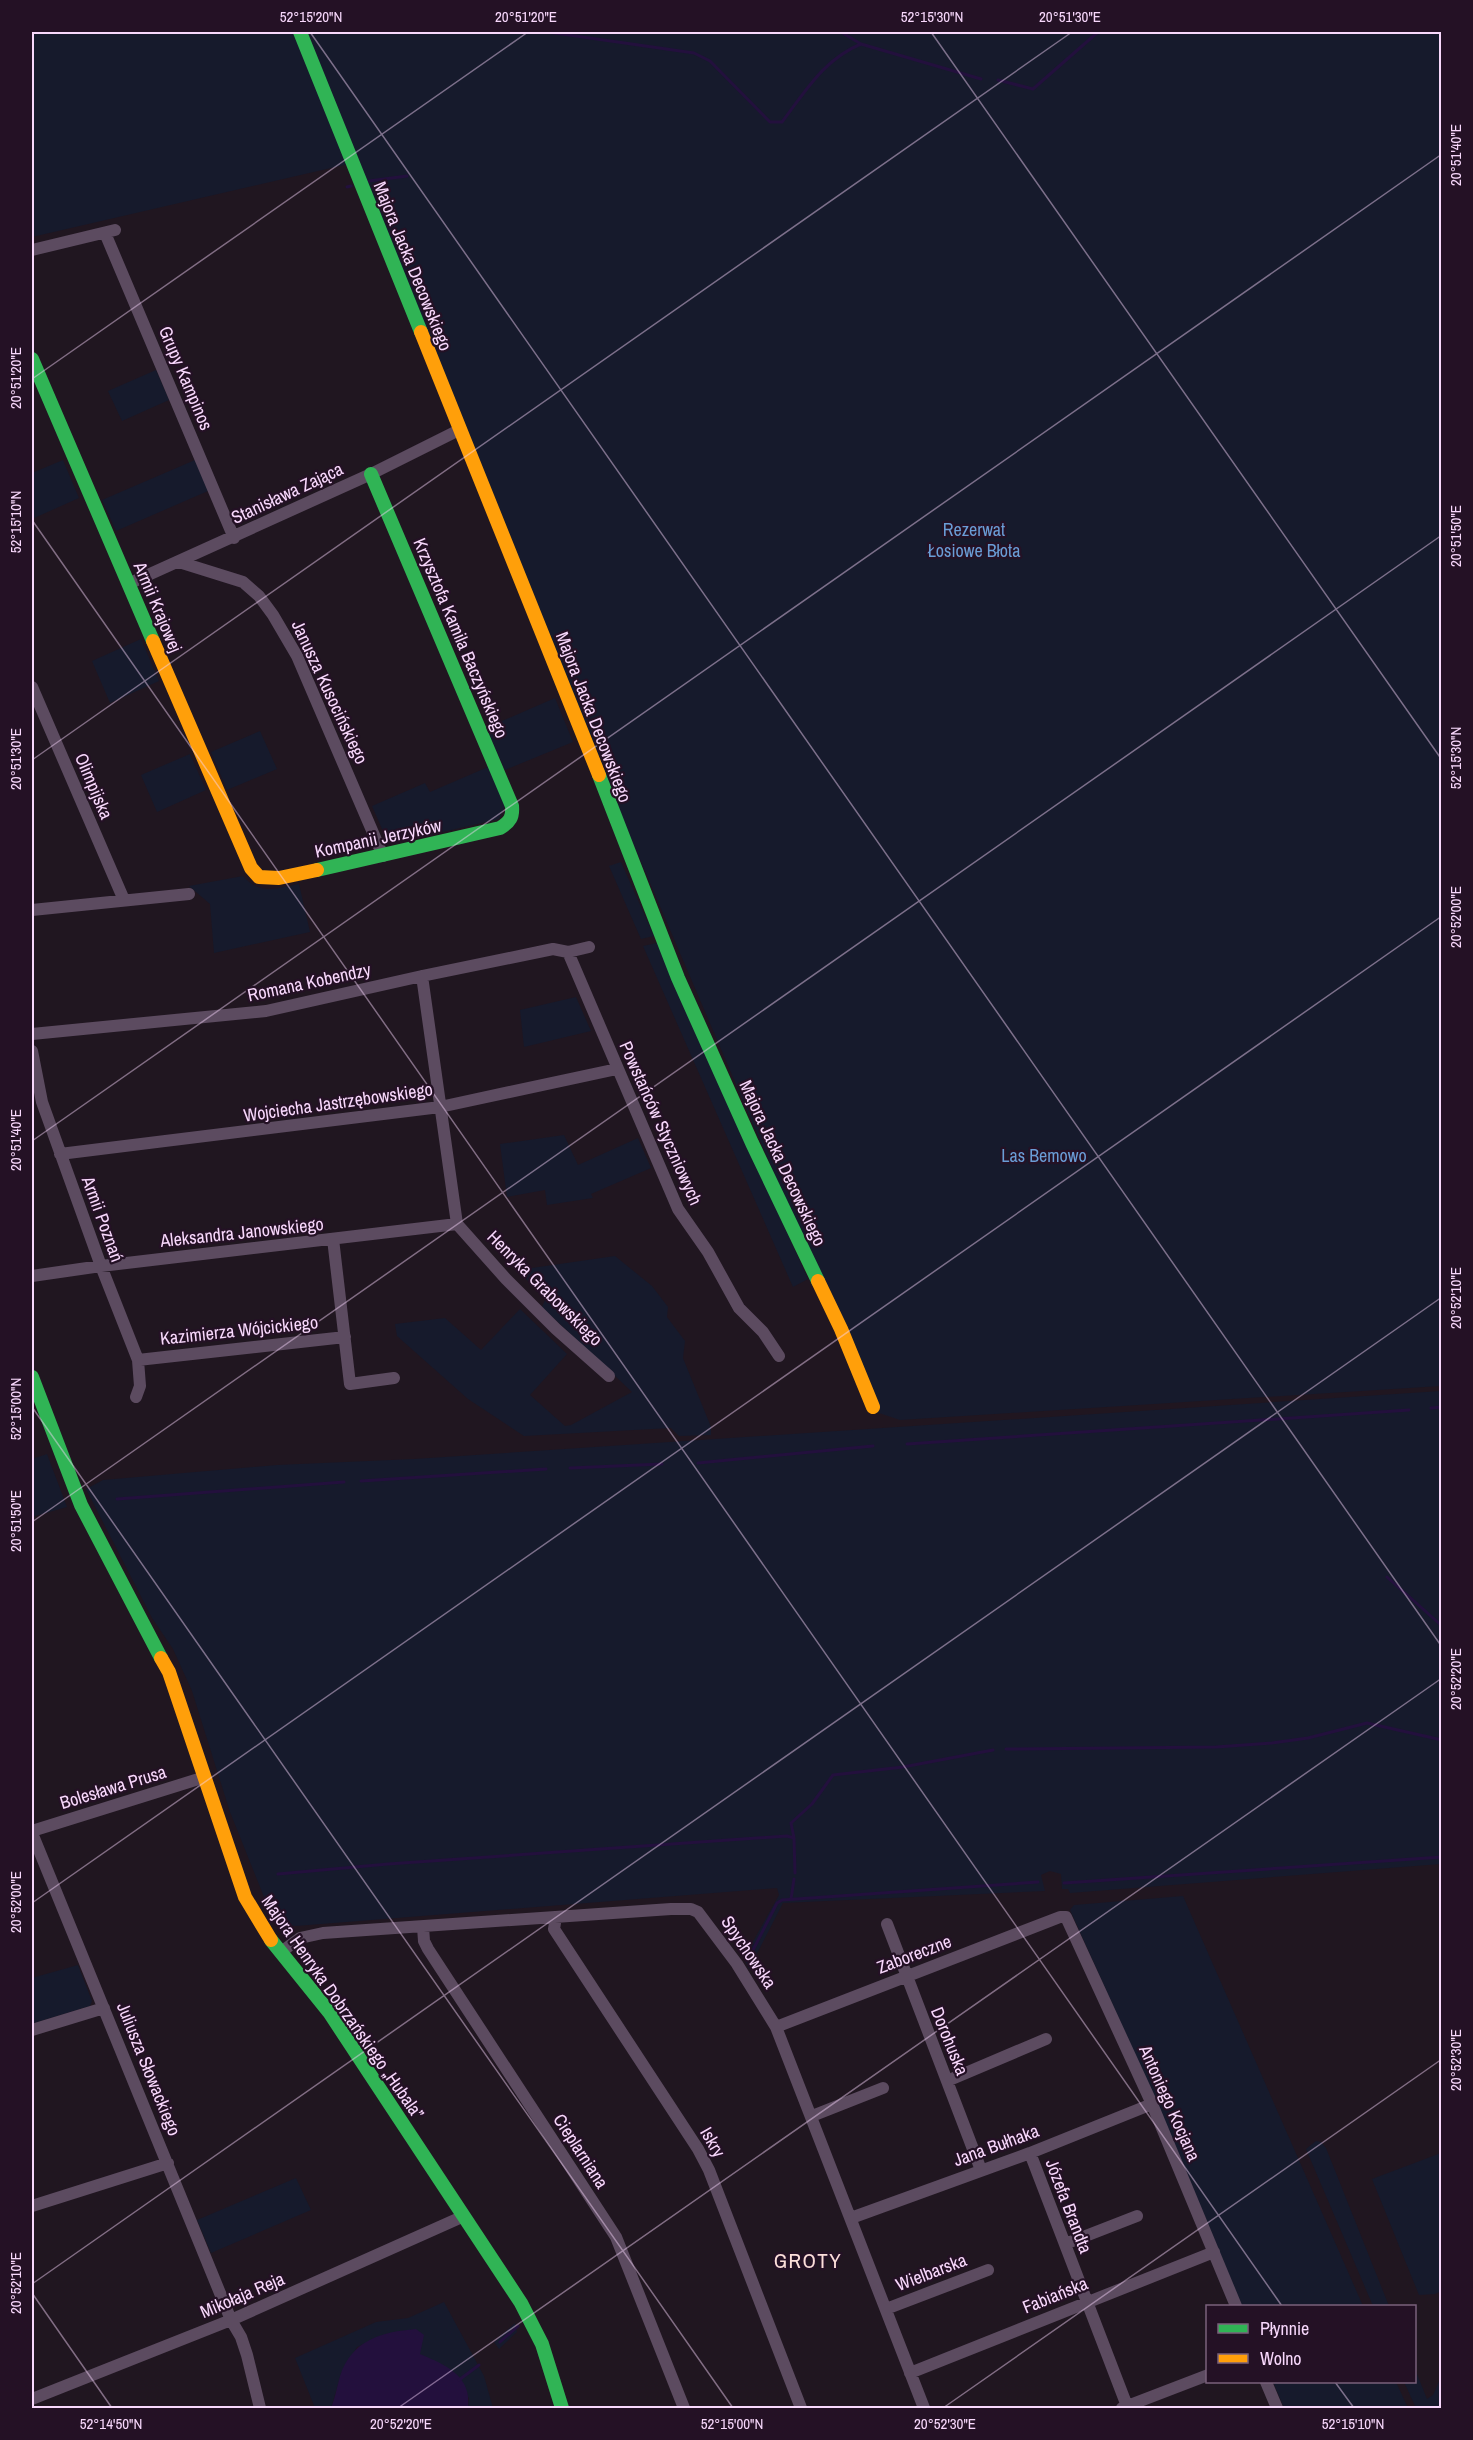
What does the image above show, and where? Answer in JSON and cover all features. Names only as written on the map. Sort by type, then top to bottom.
[{"type":"street","name":"Majora Jacka Decowskiego","points":[[300,32],[553,660],[678,978],[752,1143],[841,1329],[873,1407]]},
{"type":"street","name":"Grupy Kampinos","points":[[32,250],[110,232],[234,538]]},
{"type":"street","name":"Armii Krajowej","points":[[32,359],[251,868]]},
{"type":"street","name":"Stanisława Zająca","points":[[128,584],[234,538],[459,430]]},
{"type":"street","name":"Krzysztofa Kamila Baczyńskiego","points":[[371,474],[512,806],[513,817]]},
{"type":"street","name":"Janusza Kusocińskiego","points":[[179,562],[243,582],[259,596],[273,615],[297,656],[383,856]]},
{"type":"street","name":"Olimpijska","points":[[32,687],[123,900]]},
{"type":"street","name":"Kompanii Jerzyków","points":[[251,868],[258,877],[279,878],[500,828],[509,823],[513,817]]},
{"type":"street","points":[[32,910],[189,894]]},
{"type":"street","name":"Romana Kobendzy","points":[[32,1034],[266,1011],[553,949],[568,952],[589,946]]},
{"type":"street","name":"Powstańców Styczniowych","points":[[568,952],[682,1217],[708,1252],[739,1308],[763,1332],[779,1356]]},
{"type":"street","points":[[422,976],[457,1224]]},
{"type":"street","name":"Armii Poznań","points":[[32,1051],[42,1102],[101,1266],[138,1360],[140,1386],[136,1398]]},
{"type":"street","name":"Wojciecha Jastrzębowskiego","points":[[60,1154],[440,1107],[617,1069]]},
{"type":"street","name":"Aleksandra Janowskiego","points":[[32,1276],[457,1224]]},
{"type":"street","name":"Henryka Grabowskiego","points":[[457,1224],[514,1288],[609,1376]]},
{"type":"street","points":[[333,1239],[350,1384],[394,1378]]},
{"type":"street","name":"Kazimierza Wójcickiego","points":[[138,1360],[345,1336]]},
{"type":"street","name":"Majora Henryka Dobrzańskiego „Hubala”","points":[[32,1377],[81,1505],[169,1672],[245,1897],[261,1926],[341,2031],[533,2323],[551,2367],[562,2409]]},
{"type":"street","name":"Bolesława Prusa","points":[[32,1832],[205,1777]]},
{"type":"street","name":"Juliusza Słowackiego","points":[[32,1832],[231,2320],[241,2337],[260,2409]]},
{"type":"street","name":"Spychowska","points":[[281,1952],[300,1938],[309,1935],[361,1930],[691,1909],[702,1916],[737,1964],[776,2027],[924,2409]]},
{"type":"street","name":"Iskry","points":[[556,1917],[554,1929],[709,2170],[801,2409]]},
{"type":"street","name":"Zaboreczne","points":[[776,2027],[1060,1917],[1066,1917]]},
{"type":"street","name":"Antoniego Kocjana","points":[[1066,1917],[1152,2104],[1235,2305]]},
{"type":"street","name":"Dorohuska","points":[[887,1924],[905,1977],[981,2170]]},
{"type":"street","name":"Cieplarniana","points":[[423,1927],[424,1941],[428,1949],[616,2237],[684,2409]]},
{"type":"street","points":[[32,2030],[104,2008]]},
{"type":"street","points":[[947,2081],[1046,2038]]},
{"type":"street","points":[[812,2116],[883,2088]]},
{"type":"street","name":"Jana Bułhaka","points":[[851,2218],[1030,2153],[1152,2104]]},
{"type":"street","name":"Józefa Brandta","points":[[1030,2153],[1124,2407]]},
{"type":"street","points":[[32,2206],[168,2163]]},
{"type":"street","name":"Mikołaja Reja","points":[[32,2399],[231,2320],[464,2216]]},
{"type":"street","points":[[1065,2244],[1137,2216]]},
{"type":"street","name":"Fabiańska","points":[[910,2373],[1214,2252]]},
{"type":"street","name":"Wielbarska","points":[[886,2309],[988,2270]]},
{"type":"street","points":[[1124,2407],[1206,2376]]},
{"type":"street","points":[[1266,2383],[1277,2409]]},
{"type":"green space","name":"Las Bemowo","points":[[32,32],[1441,32],[1441,1386],[900,1420],[876,1412],[618,808],[357,162],[32,237]]},
{"type":"green space","points":[[156,370],[169,400],[122,421],[108,391]]},
{"type":"green space","points":[[63,460],[79,498],[32,519],[32,473]]},
{"type":"green space","points":[[195,460],[208,491],[116,531],[102,500]]},
{"type":"green space","points":[[141,639],[159,681],[110,703],[92,661]]},
{"type":"green space","points":[[555,698],[573,742],[505,770],[486,728]]},
{"type":"green space","points":[[260,731],[277,769],[227,790],[211,752]]},
{"type":"green space","points":[[190,754],[206,790],[157,812],[141,775]]},
{"type":"green space","points":[[488,767],[505,806],[499,819],[395,843],[386,838],[372,806],[425,783],[430,792]]},
{"type":"green space","points":[[621,862],[654,936],[641,939],[609,866]]},
{"type":"green space","points":[[243,876],[256,886],[269,889],[299,884],[310,932],[214,953],[210,904],[189,886]]},
{"type":"green space","points":[[657,943],[808,1279],[793,1287],[643,946]]},
{"type":"green space","points":[[576,997],[591,1031],[524,1047],[520,1010]]},
{"type":"green space","points":[[564,1135],[578,1165],[638,1138],[651,1168],[591,1194],[593,1198],[547,1205],[545,1190],[507,1197],[500,1144]]},
{"type":"green space","points":[[615,1256],[652,1286],[668,1307],[667,1317],[685,1341],[683,1358],[711,1427],[711,1435],[679,1436],[671,1428],[524,1436],[468,1399],[397,1336],[395,1324],[445,1318],[481,1350],[520,1309],[567,1354],[530,1395],[565,1426],[571,1425],[632,1392],[542,1307],[545,1300],[518,1270]]},
{"type":"green space","points":[[1441,1391],[1441,1864],[1070,1893],[1068,1889],[1062,1889],[1061,1874],[1050,1871],[1041,1875],[1045,1891],[783,1903],[749,1969],[744,1958],[779,1895],[777,1888],[296,1926],[280,1924],[268,1907],[230,1812],[192,1691],[173,1649],[152,1618],[86,1489],[103,1480],[277,1465],[414,1459]]},
{"type":"green space","points":[[47,1454],[67,1507],[32,1517],[32,1459]]},
{"type":"green space","points":[[1183,1896],[1363,2305],[1242,2305],[1158,2105],[1070,1910],[1074,1905]]},
{"type":"green space","points":[[78,1965],[92,2001],[90,2006],[34,2023],[32,1978]]},
{"type":"green space","points":[[1316,2141],[1321,2142],[1326,2148],[1389,2305],[1373,2305],[1306,2149]]},
{"type":"green space","points":[[1441,2153],[1441,2291],[1435,2294],[1419,2295],[1372,2179]]},
{"type":"green space","points":[[296,2178],[311,2210],[211,2253],[197,2220]]},
{"type":"green space","points":[[444,2302],[484,2376],[493,2408],[468,2408],[469,2398],[420,2354],[420,2346],[389,2333],[357,2347],[341,2374],[331,2408],[315,2408],[295,2358],[376,2322],[408,2318]]},
{"type":"green space","points":[[515,2323],[517,2332],[499,2349],[494,2342]]},
{"type":"green space","points":[[1416,2372],[1427,2399],[1433,2395],[1441,2377],[1441,2408],[1416,2408],[1404,2383],[1416,2383]]},
{"type":"green space","points":[[1273,2383],[1396,2383],[1408,2408],[1284,2408]]},
{"type":"shaded area","points":[[416,2329],[424,2335],[420,2354],[448,2367],[455,2373],[466,2388],[468,2408],[331,2408],[345,2364],[360,2346],[380,2336]]},
{"type":"waterway","points":[[548,32],[694,53],[710,61],[770,122],[782,122],[826,67],[848,50],[861,44],[981,79]]},
{"type":"waterway","points":[[841,32],[861,44]]},
{"type":"waterway","points":[[998,80],[1033,89],[1098,32]]},
{"type":"waterway","points":[[369,181],[407,176]]},
{"type":"waterway","points":[[347,187],[351,186]]},
{"type":"waterway","points":[[1431,1408],[1442,1407]]},
{"type":"waterway","points":[[907,1444],[1409,1410]]},
{"type":"waterway","points":[[698,1463],[873,1446]]},
{"type":"waterway","points":[[570,1468],[662,1464]]},
{"type":"waterway","points":[[361,1481],[546,1469]]},
{"type":"waterway","points":[[117,1499],[344,1482]]},
{"type":"waterway","points":[[1387,1577],[1442,1626]]},
{"type":"waterway","points":[[1006,1749],[1216,1747],[1272,1743],[1308,1738],[1367,1723],[1442,1740]]},
{"type":"waterway","points":[[795,1873],[791,1823],[812,1804],[833,1775],[903,1767],[993,1750]]},
{"type":"waterway","points":[[278,1874],[787,1836],[794,1838]]},
{"type":"waterway","points":[[1064,1883],[1442,1857]]},
{"type":"waterway","points":[[791,1899],[794,1879]]},
{"type":"waterway","points":[[752,1952],[777,1903],[782,1900],[1038,1882]]},
{"type":"waterway","points":[[500,2342],[518,2326]]},
{"type":"waterway","points":[[459,2380],[479,2365]]},
{"type":"traffic: fast","points":[[300,32],[421,332]]},
{"type":"traffic: fast","points":[[32,359],[153,641]]},
{"type":"traffic: fast","points":[[317,870],[500,828],[508,821],[512,813],[512,806],[371,474]]},
{"type":"traffic: fast","points":[[599,775],[678,978],[752,1143],[818,1281]]},
{"type":"traffic: fast","points":[[32,1377],[81,1505],[161,1658]]},
{"type":"traffic: fast","points":[[271,1940],[329,2012],[521,2303],[542,2344],[562,2408]]},
{"type":"traffic: slow","points":[[421,332],[599,775]]},
{"type":"traffic: slow","points":[[153,641],[251,868],[259,877],[279,878],[317,870]]},
{"type":"traffic: slow","points":[[818,1281],[841,1329],[873,1407]]},
{"type":"traffic: slow","points":[[161,1658],[169,1672],[245,1897],[271,1940]]},
{"type":"district","name":"GROTY","points":[[808,2260]]},
{"type":"park label","name":"Rezerwat Łosiowe Błota","points":[[974,539]]}]
